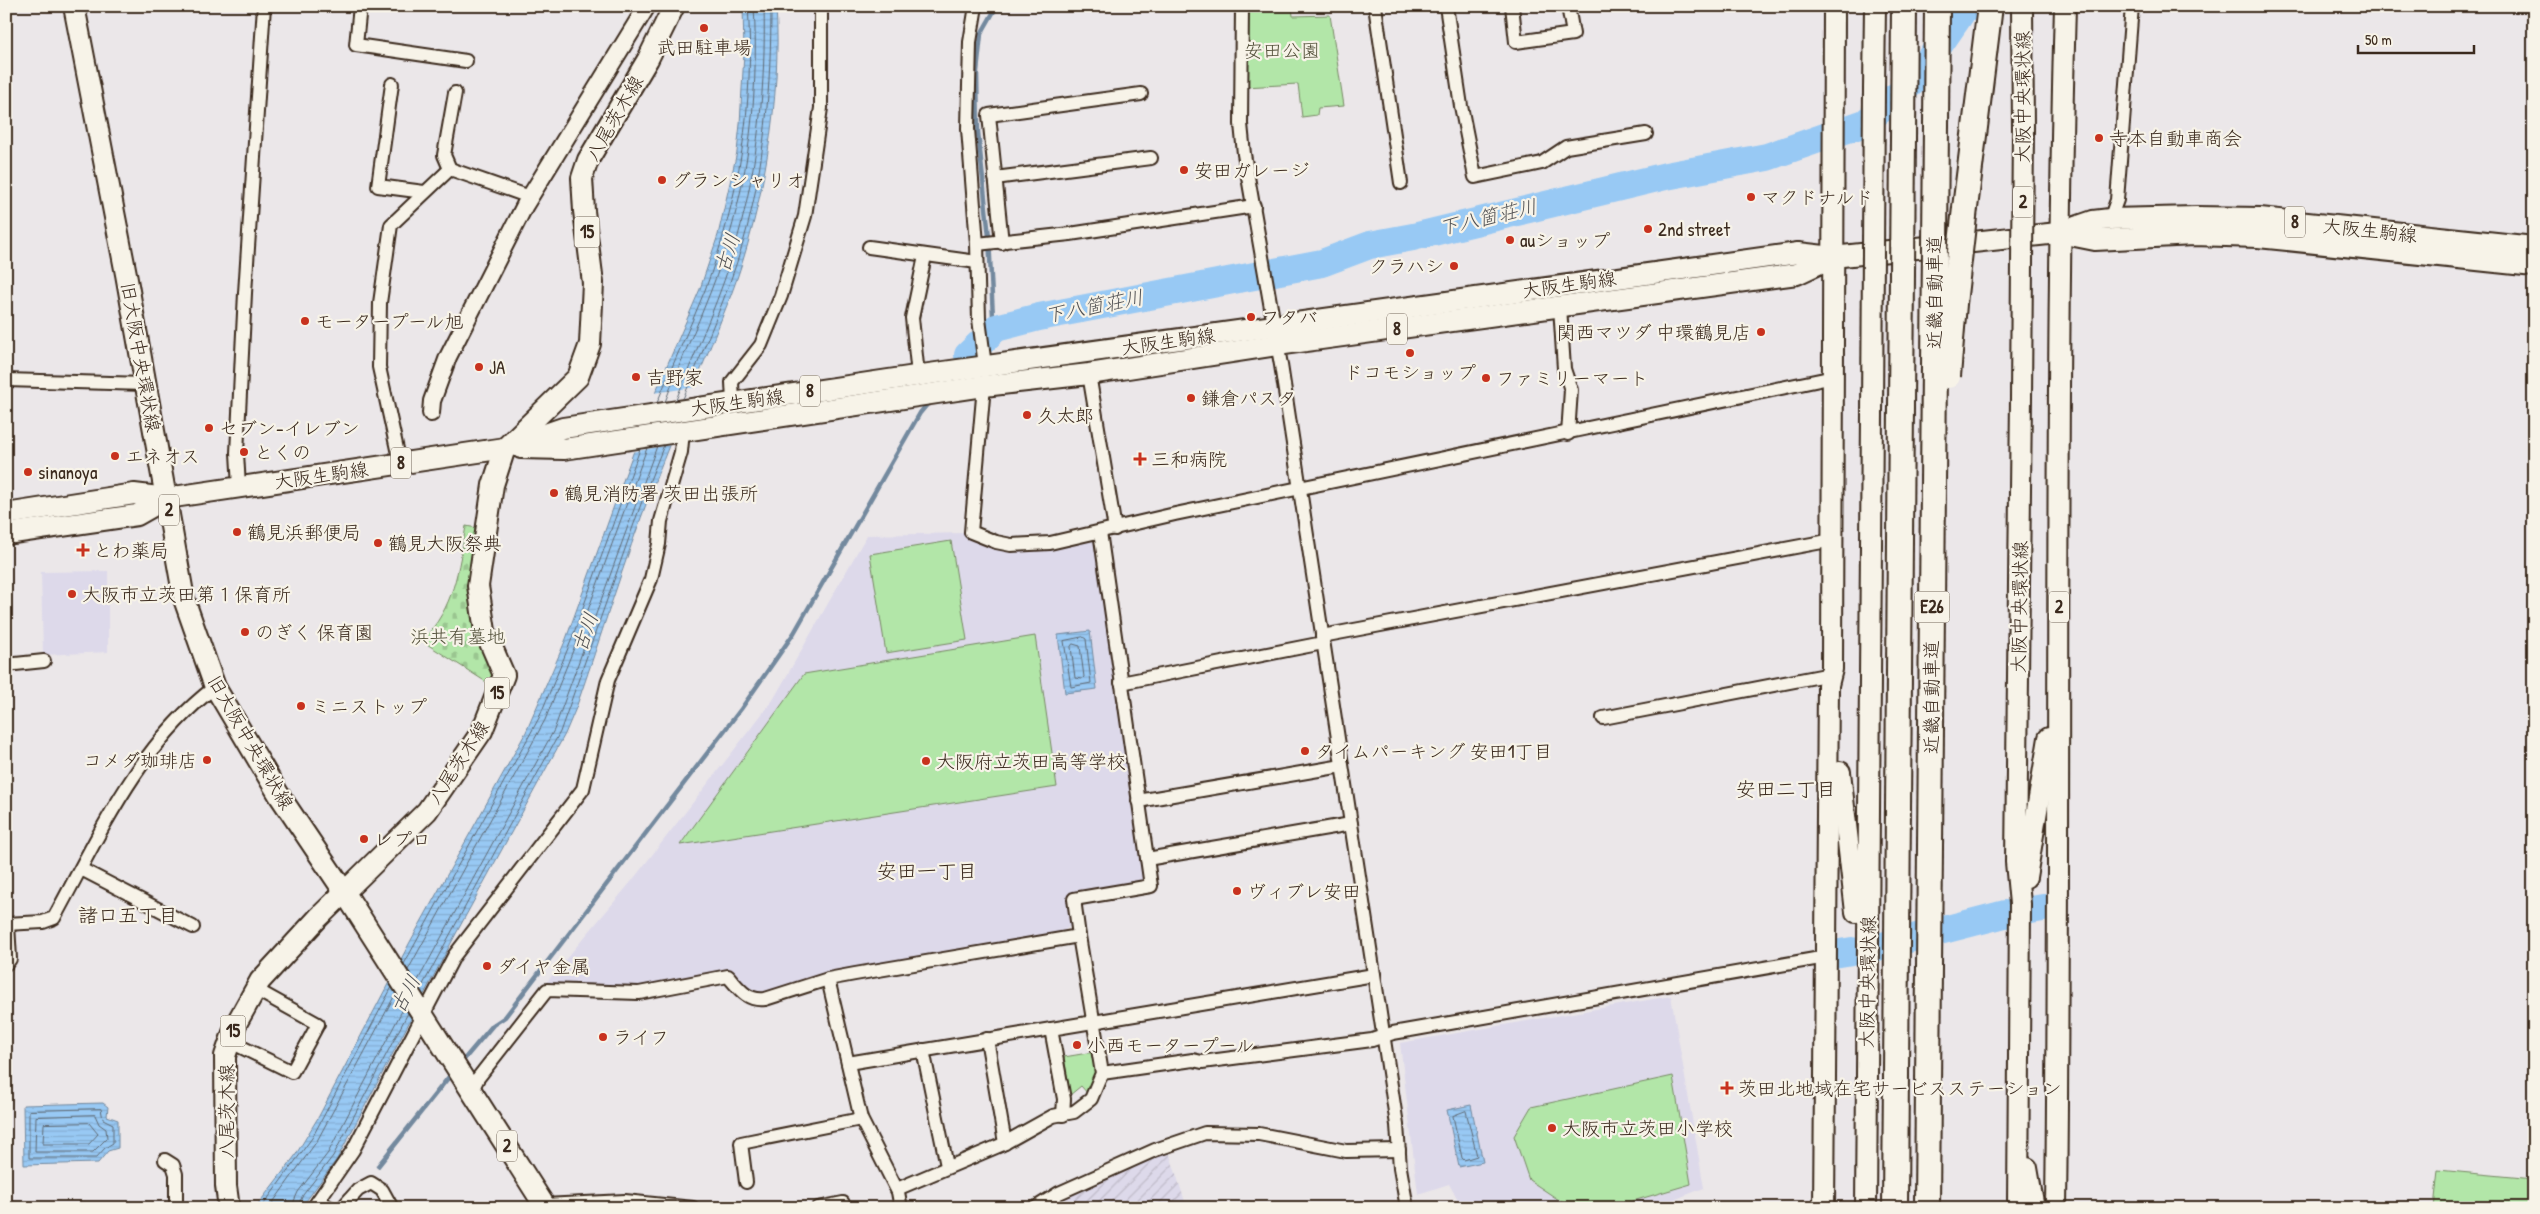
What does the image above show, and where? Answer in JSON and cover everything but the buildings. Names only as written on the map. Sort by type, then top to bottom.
[{"type":"highway","points":[[1895,6],[1904,72]]},
{"type":"highway","name":"近畿自動車道","points":[[1895,1208],[1904,6]]},
{"type":"highway","name":"近畿自動車道","points":[[1927,1208],[1937,6]]},
{"type":"highway","points":[[1931,760],[1940,667],[1946,405],[1954,304],[1990,6]]},
{"type":"main road","name":"旧大阪中央環状線","points":[[74,6],[167,498],[184,599],[215,687],[279,795],[345,893],[545,1206]]},
{"type":"main road","points":[[1824,1208],[1828,685],[1831,674],[1833,540],[1832,127],[1834,6]]},
{"type":"main road","name":"大阪中央環状線","points":[[1866,1208],[1875,6]]},
{"type":"main road","name":"大阪中央環状線","points":[[2018,1208],[2020,904],[2016,862],[2023,137],[2022,6]]},
{"type":"main road","name":"2","points":[[2056,1208],[2059,690],[2058,233],[2065,6]]},
{"type":"main road","name":"八尾茨木線","points":[[229,1208],[226,1186],[224,1114],[225,1056],[228,1041],[255,989],[288,949],[427,811],[482,731],[504,675],[485,630],[478,586],[492,485],[505,448],[578,377],[590,344],[593,283],[582,178],[588,160],[648,59],[670,7]]},
{"type":"main road","name":"大阪生駒線","points":[[6,514],[134,494],[167,498],[505,448],[564,448],[626,440],[912,396],[1089,374],[1276,336],[1798,253],[1833,257],[2058,233],[2093,221],[2110,219],[2260,218],[2534,246]]},
{"type":"main road","name":"大阪生駒線","points":[[2058,233],[2095,240],[2194,235],[2258,238],[2534,266]]},
{"type":"main road","name":"大阪生駒線","points":[[505,448],[563,428],[924,375],[982,360],[1276,336],[1560,306],[1797,274],[1833,257]]},
{"type":"main road","name":"大阪生駒線","points":[[6,534],[137,515],[167,498]]},
{"type":"main road","points":[[1831,674],[1838,684],[1841,793],[1856,895],[1858,985],[1866,1051],[1858,1107],[1852,1208]]},
{"type":"main road","points":[[2020,904],[2059,690]]},
{"type":"main road","points":[[2018,1117],[2034,1208]]},
{"type":"street","points":[[239,487],[237,453],[243,330],[264,6]]},
{"type":"street","points":[[360,6],[356,46],[466,62]]},
{"type":"street","points":[[431,412],[432,401],[448,357],[530,197],[647,6]]},
{"type":"street","points":[[733,402],[732,382],[761,345],[781,296],[805,216],[821,108],[821,6]]},
{"type":"street","points":[[976,6],[970,42],[968,129],[979,244],[977,262],[982,360]]},
{"type":"street","points":[[1242,6],[1241,124],[1276,336],[1351,824],[1397,1126],[1407,1208]]},
{"type":"street","points":[[1375,6],[1401,183]]},
{"type":"street","points":[[1446,6],[1460,106],[1475,177],[1542,163],[1566,147],[1646,134]]},
{"type":"street","points":[[1512,6],[1516,42],[1572,34],[1568,6]]},
{"type":"street","points":[[2110,219],[2117,200],[2132,6]]},
{"type":"street","points":[[392,84],[378,186],[424,192]]},
{"type":"street","points":[[455,93],[444,155],[450,169],[530,197]]},
{"type":"street","points":[[999,243],[989,115],[1141,94]]},
{"type":"street","points":[[995,178],[1151,158]]},
{"type":"street","points":[[400,463],[379,368],[380,303],[391,225],[450,169]]},
{"type":"street","points":[[979,244],[999,243],[1254,206]]},
{"type":"street","points":[[869,247],[977,262]]},
{"type":"street","points":[[924,375],[912,318],[925,256]]},
{"type":"street","points":[[1560,306],[1564,369],[1571,390],[1568,434]]},
{"type":"street","points":[[1089,374],[1115,529]]},
{"type":"street","points":[[984,386],[971,532],[996,542],[1024,545],[1050,543],[1834,377]]},
{"type":"street","points":[[6,380],[145,384]]},
{"type":"street","points":[[331,1208],[316,1204],[353,1150],[421,1013],[466,936],[583,788],[608,680],[651,578],[659,544],[661,521],[681,452],[683,431]]},
{"type":"street","points":[[897,1188],[1005,1143],[1053,1116],[1074,1112],[1091,1099],[1102,1073],[1074,899],[1152,886],[1100,532]]},
{"type":"street","points":[[1121,683],[1322,639],[1833,540]]},
{"type":"street","points":[[6,665],[44,661]]},
{"type":"street","points":[[1603,718],[1831,674]]},
{"type":"street","points":[[6,964],[10,960],[7,924],[43,922],[54,918],[139,767],[176,720],[215,687]]},
{"type":"street","points":[[1138,801],[1342,766]]},
{"type":"street","points":[[1147,859],[1351,824]]},
{"type":"street","points":[[81,869],[193,927]]},
{"type":"street","points":[[469,1088],[547,990],[639,993],[728,976],[745,996],[760,999],[828,979],[1079,936]]},
{"type":"street","points":[[1102,1073],[1193,1060],[1212,1061],[1372,1040],[1383,1036],[1826,957]]},
{"type":"street","points":[[848,1063],[1374,975]]},
{"type":"street","points":[[828,979],[861,1119],[897,1188],[901,1208]]},
{"type":"street","points":[[228,1041],[292,1072],[318,1024],[255,989]]},
{"type":"street","points":[[1051,1029],[1064,1102],[1063,1115]]},
{"type":"street","points":[[987,1039],[1005,1143]]},
{"type":"street","points":[[923,1050],[947,1166]]},
{"type":"street","points":[[746,1182],[741,1143],[861,1119]]},
{"type":"street","points":[[1035,1208],[1059,1193],[1155,1150],[1205,1133],[1260,1134],[1346,1152],[1399,1150]]},
{"type":"street","points":[[165,1160],[173,1165],[176,1174],[176,1208]]},
{"type":"street","points":[[342,1208],[358,1190],[371,1183],[382,1190],[392,1208]]},
{"type":"street","points":[[545,1206],[624,1201],[692,1208]]},
{"type":"street","points":[[818,1208],[843,1203]]},
{"type":"shaded area","name":"大阪府立茨田高等学校","points":[[966,533],[1000,549],[1016,551],[1051,548],[1094,539],[1143,879],[1139,886],[1068,898],[1070,926],[1061,933],[818,976],[769,992],[751,992],[731,971],[639,988],[545,984],[631,882],[773,700],[867,535]]},
{"type":"shaded area","points":[[108,571],[108,652],[43,655],[41,572]]},
{"type":"shaded area","name":"大阪市立茨田小学校","points":[[1671,996],[1704,1188],[1653,1208],[1462,1208],[1449,1184],[1418,1194],[1400,1043]]},
{"type":"shaded area","points":[[1169,1152],[1187,1208],[1045,1208],[1103,1181]]},
{"type":"green space","name":"安田公園","points":[[1248,6],[1292,6],[1293,16],[1330,15],[1344,106],[1318,108],[1317,115],[1302,117],[1298,84],[1245,87]]},
{"type":"green space","name":"浜共有墓地","points":[[466,526],[477,528],[496,671],[494,687],[422,641],[442,615],[448,601],[457,573]]},
{"type":"green space","points":[[951,541],[967,640],[886,653],[870,554]]},
{"type":"green space","points":[[1035,636],[1057,787],[680,845],[804,674]]},
{"type":"green space","points":[[1094,1052],[1097,1074],[1089,1095],[1081,1086],[1070,1095],[1064,1057]]},
{"type":"green space","points":[[1673,1076],[1691,1184],[1609,1208],[1571,1208],[1529,1180],[1514,1136],[1531,1107]]},
{"type":"green space","points":[[2438,1170],[2534,1179],[2534,1208],[2434,1208]]},
{"type":"water","name":"古川","points":[[743,6],[776,6],[776,78],[773,115],[761,191],[731,295],[641,518],[576,708],[565,734],[459,928],[337,1159],[301,1208],[255,1208],[295,1156],[319,1116],[410,942],[526,732],[566,639],[656,391],[700,289],[718,235],[737,152],[744,53]]},
{"type":"water","points":[[1090,631],[1097,689],[1065,693],[1058,635]]},
{"type":"water","points":[[103,1103],[108,1107],[107,1116],[118,1120],[118,1148],[108,1151],[98,1163],[24,1165],[23,1105]]},
{"type":"water","points":[[1471,1105],[1483,1162],[1459,1167],[1447,1110]]},
{"type":"pier","points":[[696,387],[671,445],[631,452],[653,393]]},
{"type":"waterway","points":[[996,328],[993,317],[989,237],[978,132],[977,72],[981,34],[997,6]]},
{"type":"waterway","name":"下八箇荘川","points":[[968,355],[996,328],[1039,317],[1322,263],[1370,245],[1413,237],[1666,176],[1767,157],[1865,123],[1915,80],[1966,6]]},
{"type":"waterway","points":[[461,1063],[493,1025],[505,1017],[741,709],[794,633],[920,413],[930,401]]},
{"type":"waterway","points":[[2031,910],[2049,907]]},
{"type":"waterway","points":[[1874,948],[2005,914]]},
{"type":"waterway","points":[[1834,954],[1852,951]]},
{"type":"waterway","points":[[378,1166],[452,1073]]},
{"type":"place","name":"武田駐車場","points":[[704,28]]},
{"type":"place","name":"寺本自動車商会","points":[[2099,138]]},
{"type":"place","name":"安田ガレージ","points":[[1184,170]]},
{"type":"place","name":"グランシャリオ","points":[[662,180]]},
{"type":"place","name":"マクドナルド","points":[[1751,197]]},
{"type":"place","name":"2nd street","points":[[1648,229]]},
{"type":"place","name":"auショップ","points":[[1510,240]]},
{"type":"place","name":"クラハシ","points":[[1454,266]]},
{"type":"place","name":"フタバ","points":[[1251,317]]},
{"type":"place","name":"モータープール旭","points":[[305,321]]},
{"type":"place","name":"関西マツダ 中環鶴見店","points":[[1761,332]]},
{"type":"place","name":"ドコモショップ","points":[[1410,353]]},
{"type":"place","name":"JA","points":[[479,367]]},
{"type":"place","name":"吉野家","points":[[636,377]]},
{"type":"place","name":"ファミリーマート","points":[[1486,378]]},
{"type":"place","name":"鎌倉パスタ","points":[[1191,398]]},
{"type":"place","name":"久太郎","points":[[1027,415]]},
{"type":"place","name":"セブン-イレブン","points":[[209,428]]},
{"type":"place","name":"とくの","points":[[244,452]]},
{"type":"place","name":"エネオス","points":[[115,456]]},
{"type":"place","name":"三和病院","points":[[1140,459]]},
{"type":"place","name":"sinanoya","points":[[28,472]]},
{"type":"place","name":"鶴見消防署 茨田出張所","points":[[554,493]]},
{"type":"place","name":"鶴見浜郵便局","points":[[237,532]]},
{"type":"place","name":"鶴見大阪祭典","points":[[378,543]]},
{"type":"place","name":"とわ薬局","points":[[83,550]]},
{"type":"place","name":"大阪市立茨田第１保育所","points":[[72,594]]},
{"type":"place","name":"のぎく 保育園","points":[[245,632]]},
{"type":"place","name":"ミニストップ","points":[[301,706]]},
{"type":"place","name":"タイムパーキング 安田1丁目","points":[[1305,751]]},
{"type":"place","name":"コメダ珈琲店","points":[[207,760]]},
{"type":"place","name":"大阪府立茨田高等学校","points":[[926,761]]},
{"type":"place","name":"レプロ","points":[[364,839]]},
{"type":"place","name":"ヴィブレ安田","points":[[1237,891]]},
{"type":"place","name":"ダイヤ金属","points":[[487,966]]},
{"type":"place","name":"ライフ","points":[[603,1037]]},
{"type":"place","name":"小西モータープール","points":[[1077,1045]]},
{"type":"place","name":"茨田北地域在宅サービスステーション","points":[[1727,1088]]},
{"type":"place","name":"大阪市立茨田小学校","points":[[1552,1128]]},
{"type":"district","name":"安田二丁目","points":[[1786,789]]},
{"type":"district","name":"安田一丁目","points":[[927,871]]},
{"type":"district","name":"諸口五丁目","points":[[128,915]]}]
